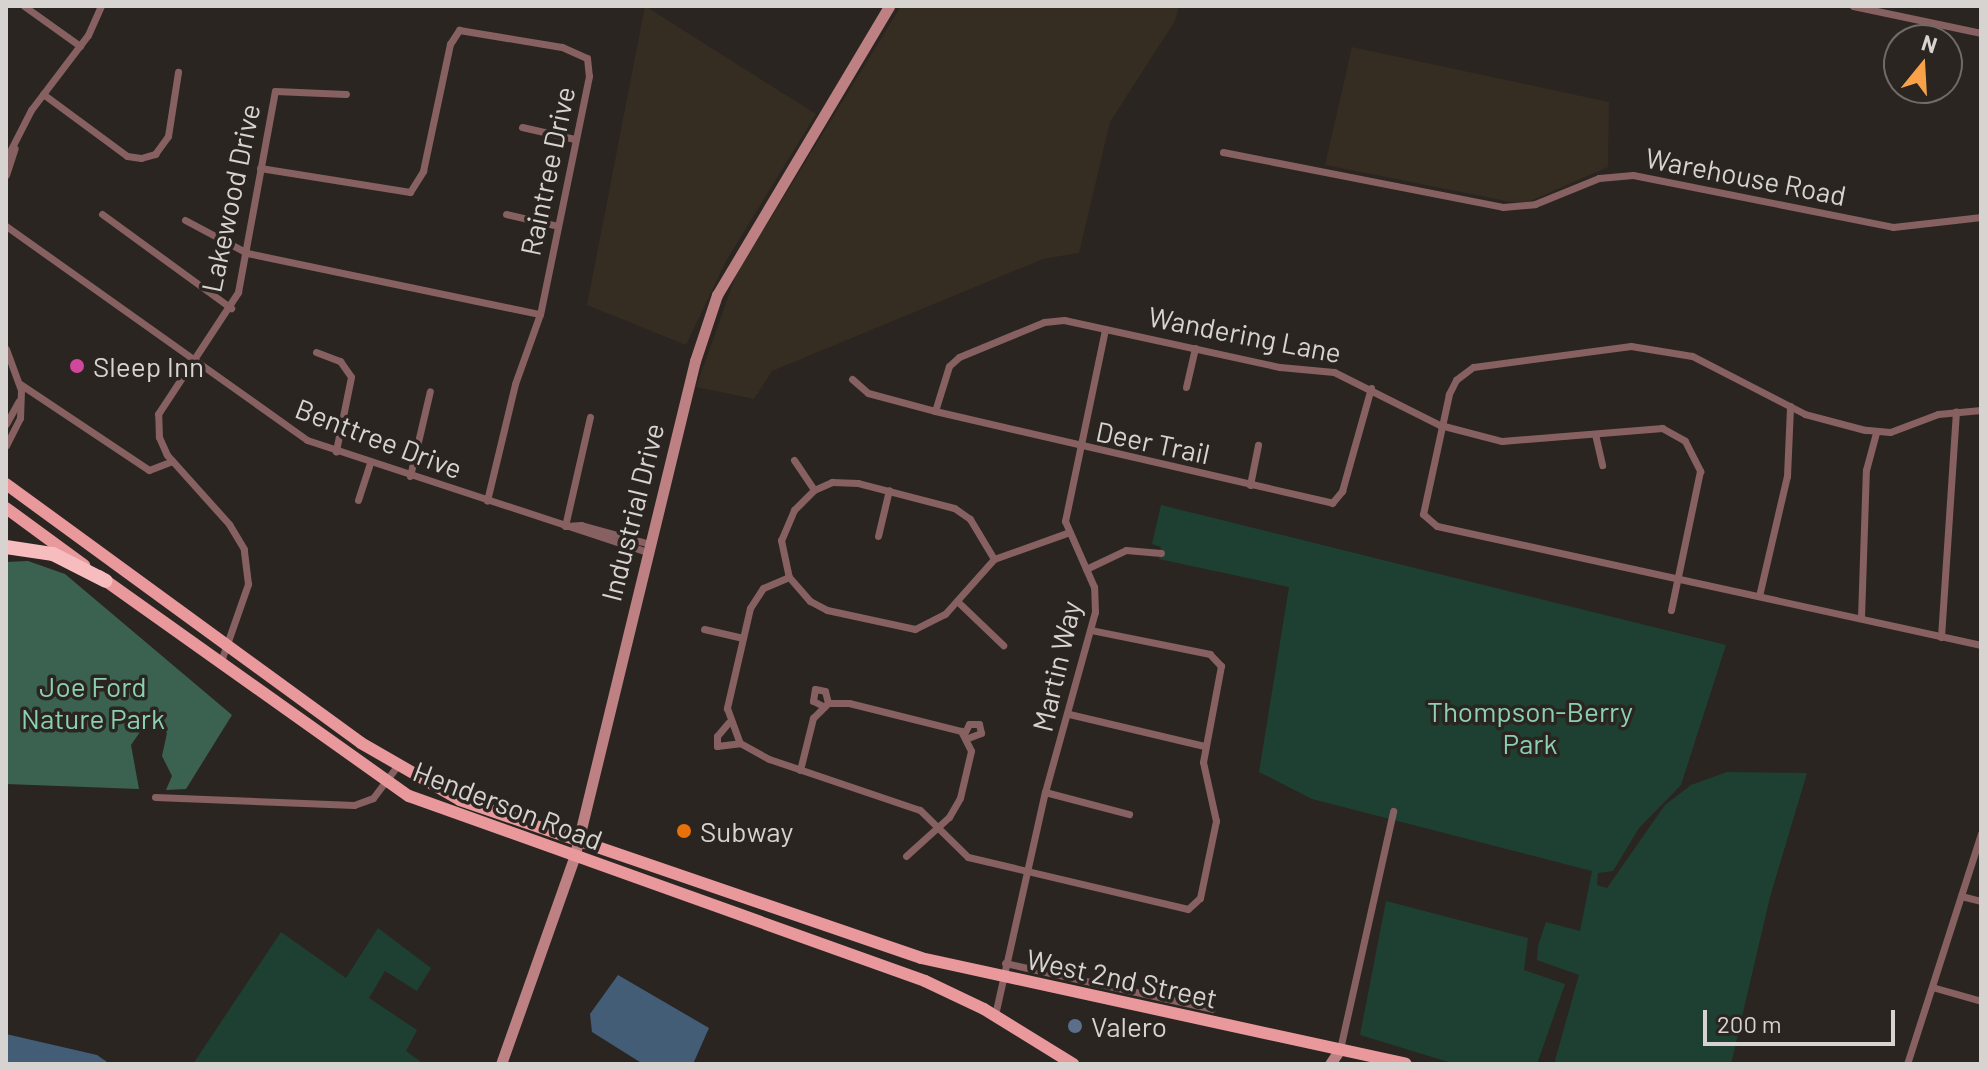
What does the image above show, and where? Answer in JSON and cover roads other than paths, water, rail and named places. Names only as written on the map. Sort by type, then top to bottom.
[{"type":"highway","points":[[6,547],[53,554],[106,581]]},
{"type":"main road","name":"Henderson Road","points":[[6,484],[396,767],[460,800],[831,930]]},
{"type":"main road","name":"Henderson Road","points":[[6,508],[385,782],[440,811],[875,961],[995,1015],[1073,1064]]},
{"type":"main road","name":"West 2nd Street","points":[[831,930],[1003,977],[1185,1010],[1406,1064]]},
{"type":"street","points":[[24,6],[80,46]]},
{"type":"street","points":[[6,175],[15,148],[43,94],[80,46],[101,6]]},
{"type":"street","name":"Industrial Drive","points":[[501,1064],[574,858],[695,361],[717,295],[889,6]]},
{"type":"street","points":[[1853,6],[1981,33]]},
{"type":"street","name":"Raintree Drive","points":[[260,168],[404,193],[414,189],[450,44],[465,28],[562,47],[587,58],[590,69],[540,314],[515,384],[487,501]]},
{"type":"street","points":[[43,94],[127,156],[141,158],[161,149],[168,136],[178,72]]},
{"type":"street","name":"Lakewood Drive","points":[[220,664],[248,584],[244,549],[229,524],[172,461],[159,439],[158,414],[192,360],[231,308],[247,253],[275,91],[346,94]]},
{"type":"street","points":[[522,127],[575,139]]},
{"type":"street","points":[[6,159],[15,148]]},
{"type":"street","name":"Warehouse Road","points":[[1223,152],[1503,207],[1535,204],[1599,178],[1633,175],[1893,227],[1981,217]]},
{"type":"street","points":[[102,214],[231,308]]},
{"type":"street","points":[[506,214],[558,226]]},
{"type":"street","points":[[185,220],[247,253],[540,314]]},
{"type":"street","name":"Benttree Drive","points":[[6,226],[281,426],[370,463],[565,526],[648,548]]},
{"type":"street","name":"Wandering Lane","points":[[935,411],[949,366],[965,354],[1044,322],[1105,329],[1334,372],[1440,425],[1512,443],[1662,428],[1678,435],[1695,455],[1700,487],[1671,610]]},
{"type":"street","points":[[994,559],[963,513],[889,490],[841,482],[814,490],[782,534],[781,554],[789,577],[803,596],[827,610],[897,628],[931,624],[957,601],[994,559],[1067,533],[1067,504],[1105,329]]},
{"type":"street","points":[[1981,410],[1956,411],[1876,432],[1790,406],[1692,356],[1615,346],[1473,367],[1456,380],[1440,425],[1423,514],[1428,522],[1981,645]]},
{"type":"street","points":[[1186,387],[1195,348]]},
{"type":"street","points":[[6,349],[20,384],[17,426],[6,446]]},
{"type":"street","points":[[316,352],[340,361],[351,377],[336,451]]},
{"type":"street","name":"Deer Trail","points":[[852,379],[868,393],[1079,448],[1336,502],[1371,388]]},
{"type":"street","points":[[20,384],[149,470],[172,461]]},
{"type":"street","points":[[410,476],[430,391]]},
{"type":"street","points":[[6,424],[20,399]]},
{"type":"street","points":[[1759,596],[1787,476],[1790,406]]},
{"type":"street","points":[[1941,637],[1956,411]]},
{"type":"street","points":[[565,526],[590,417]]},
{"type":"street","points":[[1861,618],[1866,470],[1876,432]]},
{"type":"street","points":[[1595,434],[1602,465]]},
{"type":"street","points":[[1250,485],[1258,445]]},
{"type":"street","points":[[794,460],[814,490]]},
{"type":"street","points":[[358,500],[370,463]]},
{"type":"street","points":[[878,536],[889,490]]},
{"type":"street","name":"Martin Way","points":[[995,1015],[1045,792],[1091,630],[1096,595],[1067,533]]},
{"type":"street","points":[[1086,569],[1126,550],[1161,553]]},
{"type":"street","points":[[740,743],[728,723],[727,701],[743,638],[758,594],[789,577]]},
{"type":"street","points":[[957,601],[1003,645]]},
{"type":"street","points":[[704,629],[743,638]]},
{"type":"street","points":[[728,723],[717,736],[717,746],[740,743],[800,770],[913,807],[938,826],[968,857],[1175,909],[1197,903],[1216,821],[1204,770],[1204,746],[1221,666],[1214,656],[1091,630]]},
{"type":"street","points":[[800,770],[813,718],[826,704],[849,703],[949,725],[966,736],[971,757],[960,798],[938,826],[906,856]]},
{"type":"street","points":[[1069,714],[1204,746]]},
{"type":"street","points":[[155,797],[354,805],[373,798],[396,767]]},
{"type":"street","points":[[1045,792],[1129,814]]},
{"type":"street","points":[[1330,1064],[1340,1049],[1393,811]]},
{"type":"street","points":[[1907,1064],[1981,834]]},
{"type":"street","points":[[1961,896],[1981,901]]},
{"type":"street","name":"West 2nd Street","points":[[1005,963],[1185,1010],[1212,1009]]},
{"type":"street","points":[[1932,987],[1981,1001]]},
{"type":"water","points":[[618,975],[709,1028],[693,1064],[643,1064],[592,1032],[590,1014]]},
{"type":"water","points":[[6,1034],[97,1055],[110,1064],[6,1064]]},
{"type":"place","name":"Sleep Inn","points":[[77,366]]},
{"type":"place","name":"Subway","points":[[684,831]]},
{"type":"place","name":"Valero","points":[[1075,1026]]},
{"type":"park label","name":"Joe Ford Nature Park","points":[[93,702]]},
{"type":"park label","name":"Thompson-Berry Park","points":[[1530,727]]}]
